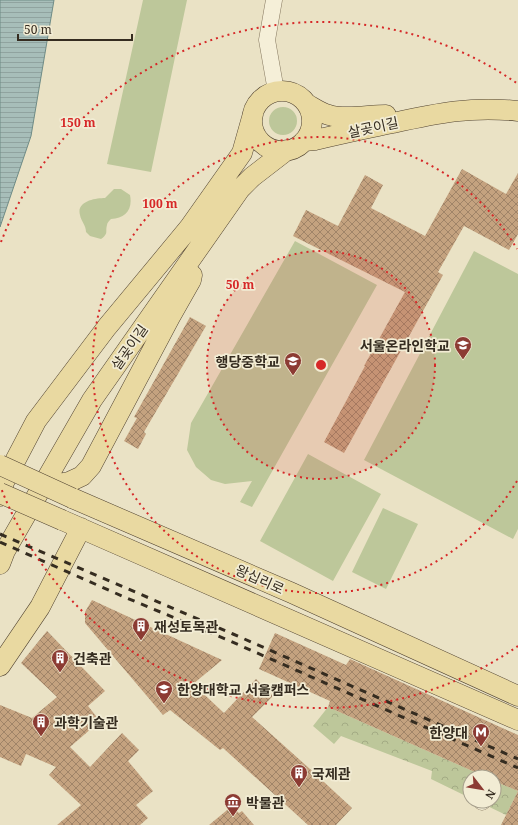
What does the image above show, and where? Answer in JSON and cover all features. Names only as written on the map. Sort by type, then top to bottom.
[{"type":"main road","points":[[276,91],[285,91],[301,97],[307,104],[311,113],[312,123],[309,133],[304,141],[296,147],[286,150],[277,150],[268,147],[260,141],[252,124],[252,114],[261,99],[276,91]]},
{"type":"main road","name":"살곶이길","points":[[307,104],[322,113],[340,117],[442,112],[470,109],[501,109],[518,111]]},
{"type":"main road","name":"살곶이길","points":[[304,141],[315,140],[442,112]]},
{"type":"main road","name":"살곶이길","points":[[0,494],[4,482],[36,421],[107,327],[189,228],[242,153],[252,114]]},
{"type":"main road","name":"살곶이길","points":[[0,564],[5,551],[92,400],[240,189],[252,177],[286,150]]},
{"type":"main road","points":[[47,486],[69,482],[82,476],[91,466],[191,280],[199,248],[189,228]]},
{"type":"main road","name":"왕십리로","points":[[0,465],[72,498],[271,584],[518,696]]},
{"type":"main road","name":"왕십리로","points":[[0,494],[81,528],[518,720]]},
{"type":"main road","points":[[0,666],[40,607],[81,528]]},
{"type":"street","points":[[274,0],[267,40],[276,91]]},
{"type":"green space","points":[[143,0],[187,0],[151,172],[107,164]]},
{"type":"green space","points":[[283,107],[293,111],[297,121],[293,131],[283,135],[273,131],[269,121],[273,111]]},
{"type":"green space","points":[[114,189],[121,189],[130,195],[131,200],[129,209],[124,215],[110,220],[107,224],[106,234],[101,239],[90,236],[86,232],[81,217],[81,206],[88,201],[105,198]]},
{"type":"green space","points":[[295,241],[377,285],[252,507],[240,502],[252,481],[225,484],[211,480],[196,467],[187,450],[191,423]]},
{"type":"green space","points":[[474,251],[518,274],[518,529],[513,539],[364,460]]},
{"type":"green space","points":[[308,454],[381,494],[333,581],[260,541]]},
{"type":"green space","points":[[383,508],[418,524],[386,589],[352,572]]},
{"type":"green space","points":[[328,707],[468,769],[462,769],[462,794],[431,779],[432,771],[341,736],[334,744],[313,726]]},
{"type":"green space","points":[[502,784],[518,791],[506,815],[494,809],[502,809]]},
{"type":"water","points":[[0,0],[54,0],[31,136],[0,227]]},
{"type":"building","points":[[462,169],[506,194],[518,173],[518,234],[509,250],[464,226],[438,272],[443,275],[344,453],[324,442],[405,292],[293,236],[306,210],[338,226],[365,175],[383,185],[371,208],[425,236]]},
{"type":"building","points":[[190,317],[206,326],[144,432],[146,434],[138,449],[124,441],[137,418],[134,417]]},
{"type":"building","points":[[92,600],[222,660],[193,684],[224,713],[256,679],[273,696],[252,717],[352,808],[336,825],[308,825],[223,748],[220,750],[170,710],[163,715],[85,623],[85,612]]},
{"type":"building","points":[[47,631],[105,691],[88,706],[100,721],[70,747],[90,767],[122,733],[139,750],[128,761],[153,791],[136,805],[148,818],[140,825],[57,825],[81,805],[49,775],[56,767],[26,754],[21,766],[0,757],[0,705],[32,718],[57,697],[21,663]]},
{"type":"building","points":[[275,633],[346,665],[350,659],[518,735],[518,791],[502,784],[502,769],[468,769],[328,707],[330,701],[259,669]]},
{"type":"building","points":[[518,791],[518,825],[501,825]]},
{"type":"building","name":"박물관","points":[[232,806],[239,813],[242,811],[254,825],[209,825]]},
{"type":"railway","points":[[0,534],[518,759]]},
{"type":"railway","points":[[0,542],[122,596],[230,641],[518,768]]},
{"type":"place","name":"서울온라인학교","points":[[463,360]]},
{"type":"place","name":"행당중학교","points":[[293,376]]},
{"type":"place","name":"재성토목관","points":[[141,641]]},
{"type":"place","name":"건축관","points":[[60,673]]},
{"type":"place","name":"한양대학교 서울캠퍼스","points":[[164,704]]},
{"type":"place","name":"과학기술관","points":[[41,737]]},
{"type":"place","name":"한양대","points":[[481,747]]},
{"type":"place","name":"국제관","points":[[299,788]]},
{"type":"place","name":"박물관","points":[[233,817]]}]
